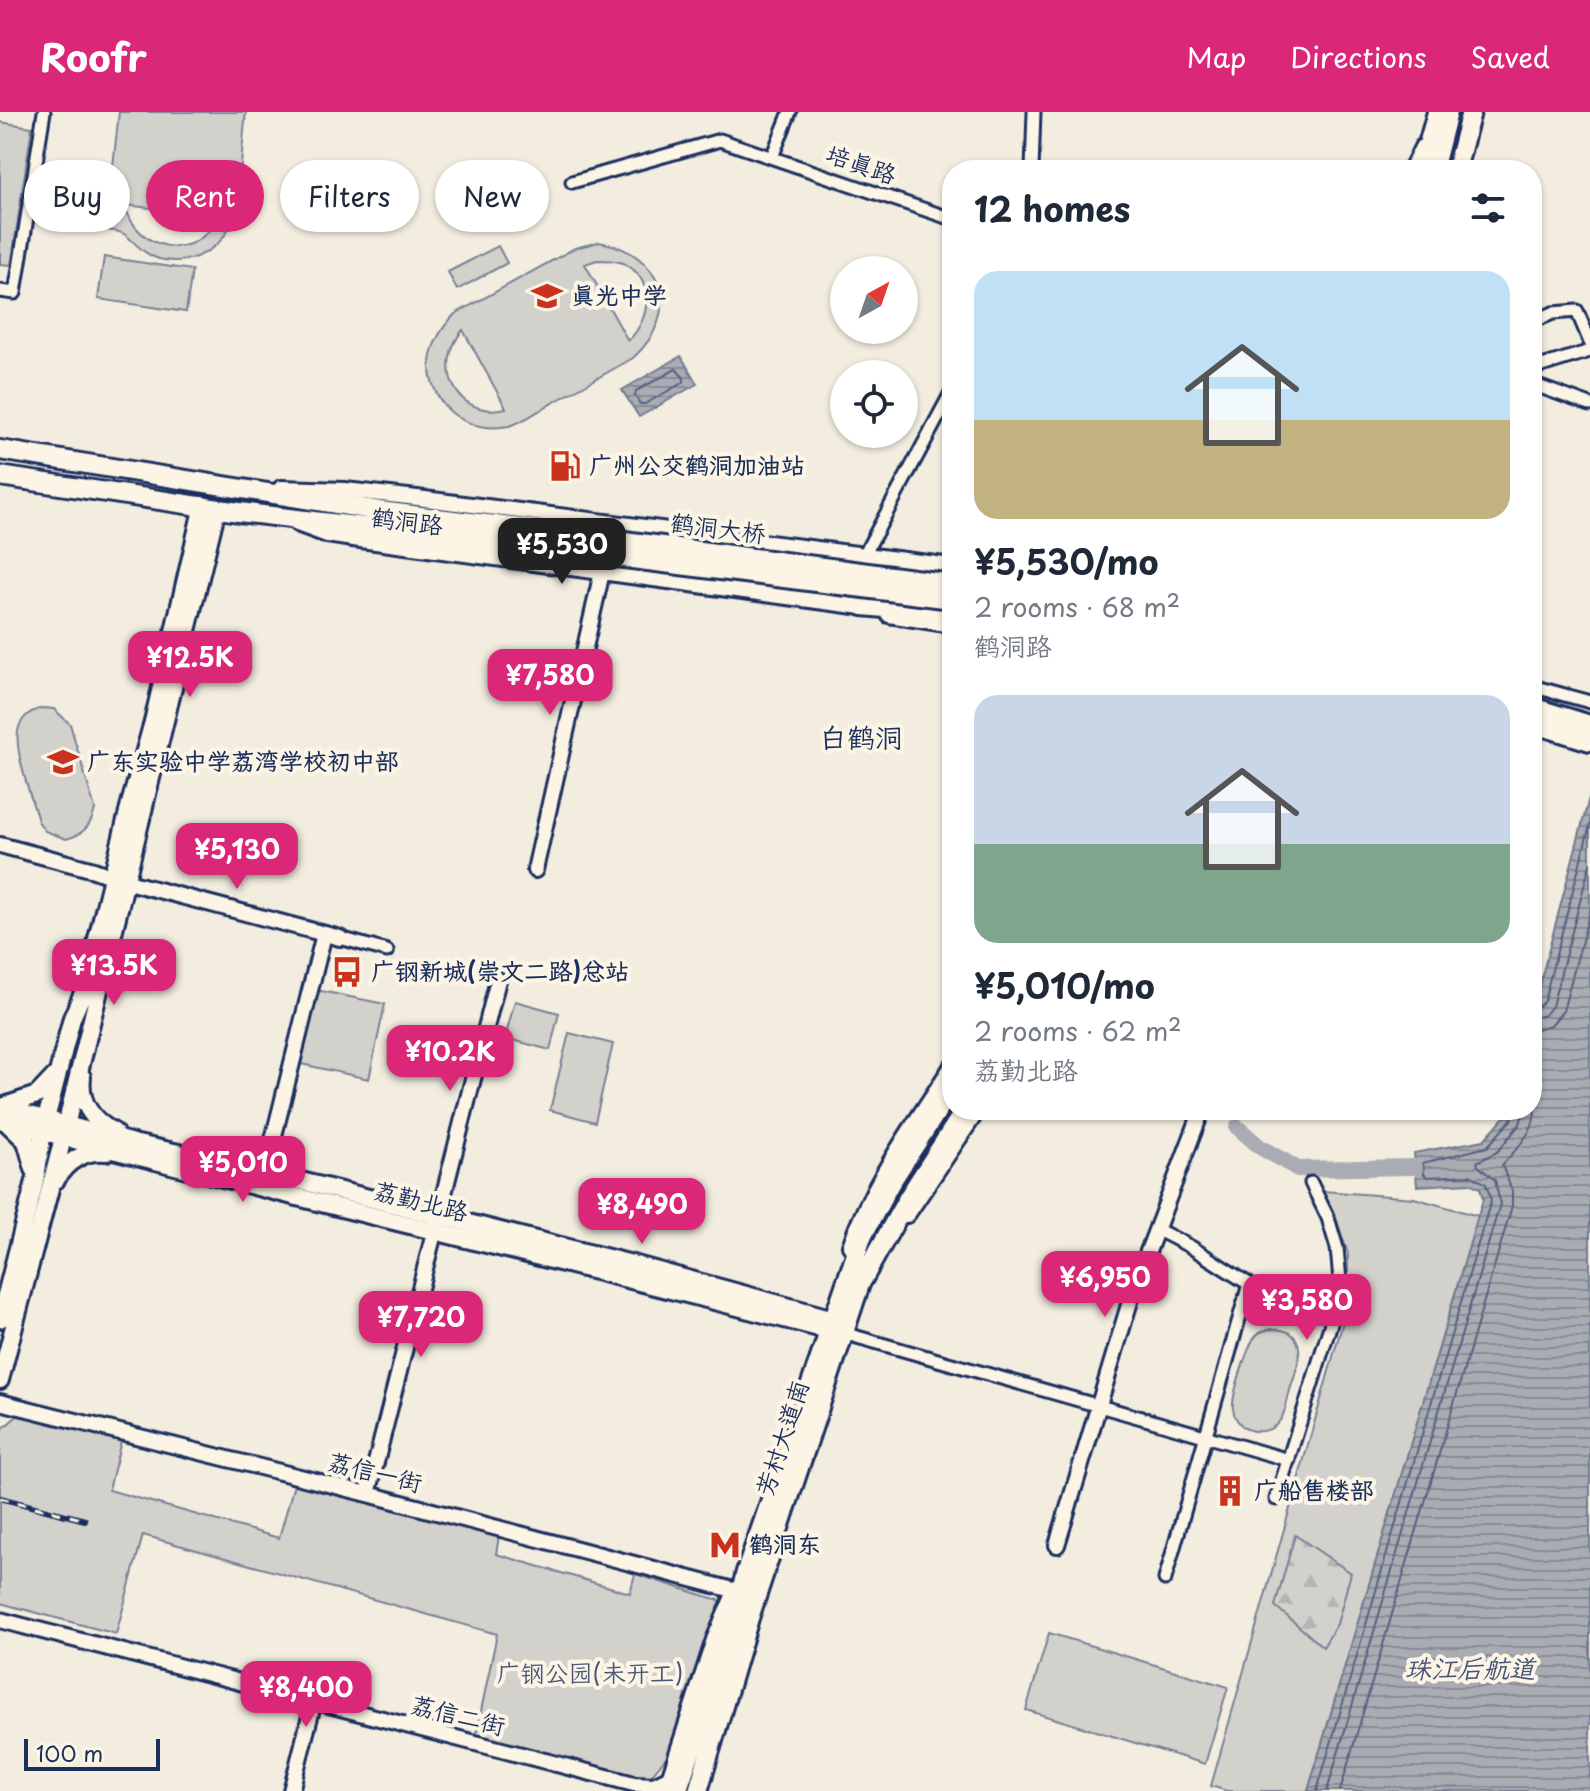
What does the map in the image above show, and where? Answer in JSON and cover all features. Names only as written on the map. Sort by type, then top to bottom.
[{"type":"main road","points":[[1436,160],[1448,112]]},
{"type":"main road","points":[[1447,160],[1459,112]]},
{"type":"main road","points":[[1459,160],[1471,112]]},
{"type":"main road","name":"鹤洞路","points":[[0,450],[240,487]]},
{"type":"main road","name":"鹤洞路","points":[[0,476],[272,515]]},
{"type":"main road","name":"鹤洞大桥","points":[[240,487],[578,544],[942,598]]},
{"type":"main road","points":[[0,1380],[89,1026],[153,722],[210,506]]},
{"type":"main road","name":"鹤洞大桥","points":[[272,515],[942,583]]},
{"type":"main road","points":[[863,606],[942,613]]},
{"type":"main road","points":[[1542,710],[1590,725]]},
{"type":"main road","points":[[1542,726],[1590,741]]},
{"type":"main road","points":[[0,1319],[72,1018],[85,988],[118,879]]},
{"type":"main road","points":[[72,1018],[76,1029],[83,1031],[89,1026]]},
{"type":"main road","points":[[89,1026],[81,1085],[84,1102],[89,1112],[129,1148]]},
{"type":"main road","points":[[36,1177],[26,1141],[1,1114],[37,1095],[58,1073]]},
{"type":"main road","name":"芳村大道南","points":[[698,1791],[862,1237],[874,1212],[942,1104]]},
{"type":"main road","name":"荔勤北路","points":[[1,1114],[837,1322]]},
{"type":"main road","name":"芳村大道南","points":[[672,1786],[716,1640],[746,1572],[837,1322],[860,1285],[870,1249],[884,1217],[945,1120]]},
{"type":"main road","points":[[860,1285],[894,1221],[959,1120]]},
{"type":"main road","points":[[47,1199],[60,1172],[72,1161],[84,1154],[129,1148]]},
{"type":"main road","name":"荔勤北路","points":[[129,1148],[265,1172],[436,1223]]},
{"type":"main road","points":[[672,1786],[728,1645],[746,1572]]},
{"type":"street","points":[[0,291],[15,293],[44,112]]},
{"type":"street","points":[[772,157],[790,112]]},
{"type":"street","points":[[1032,160],[1034,112]]},
{"type":"street","points":[[1422,160],[1435,112]]},
{"type":"street","points":[[1414,160],[1431,127]]},
{"type":"street","name":"培真路","points":[[572,182],[720,140],[942,216]]},
{"type":"street","points":[[1542,318],[1553,313],[1577,311],[1590,342]]},
{"type":"street","points":[[1542,366],[1590,351]]},
{"type":"street","points":[[1542,388],[1590,405]]},
{"type":"street","points":[[864,555],[942,410]]},
{"type":"street","name":"鹤洞路","points":[[240,487],[374,493],[942,565]]},
{"type":"street","name":"鹤洞路","points":[[272,515],[327,535],[863,606],[893,616],[942,623]]},
{"type":"street","points":[[833,602],[846,592],[851,579],[846,562],[835,552]]},
{"type":"street","points":[[535,870],[602,572]]},
{"type":"street","points":[[1542,689],[1590,702]]},
{"type":"street","points":[[0,845],[387,951]]},
{"type":"street","points":[[265,1172],[324,934]]},
{"type":"street","points":[[368,1494],[498,980]]},
{"type":"street","name":"芳村大道南","points":[[837,1322],[843,1269],[856,1227],[892,1159],[942,1082]]},
{"type":"street","name":"芳村大道南","points":[[860,1285],[971,1120]]},
{"type":"street","points":[[1057,1545],[1134,1288],[1198,1120]]},
{"type":"street","points":[[1276,1499],[1341,1291],[1337,1248],[1328,1218],[1311,1183]]},
{"type":"street","points":[[1158,1230],[1249,1284],[1165,1579]]},
{"type":"street","points":[[837,1322],[1099,1405],[1289,1460]]},
{"type":"street","name":"荔信一街","points":[[0,1402],[737,1591]]},
{"type":"street","name":"荔信二街","points":[[0,1620],[623,1791]]},
{"type":"street","name":"荔信二街","points":[[0,1630],[634,1784],[672,1786]]},
{"type":"street","points":[[291,1791],[313,1706]]},
{"type":"green space","points":[[119,112],[246,112],[242,160],[146,160],[146,208],[130,206],[130,160],[114,160]]},
{"type":"green space","points":[[0,122],[32,127],[27,160],[24,160],[24,180],[11,265],[0,264]]},
{"type":"green space","points":[[130,218],[141,233],[168,246],[182,246],[208,232],[227,232],[204,253],[194,258],[171,261],[153,257],[117,232],[130,232]]},
{"type":"green space","points":[[599,242],[621,248],[639,258],[652,272],[659,287],[661,304],[658,322],[649,341],[633,358],[514,425],[485,427],[454,415],[439,398],[431,377],[433,348],[442,330],[455,314],[575,248]],"holes":[[[597,260],[623,263],[641,279],[645,290],[645,312],[628,341],[585,264]],[[463,330],[506,408],[489,410],[474,406],[462,398],[454,387],[450,359],[454,344]]]},
{"type":"green space","points":[[498,246],[507,263],[457,290],[448,272]]},
{"type":"green space","points":[[104,257],[192,270],[186,312],[98,299]]},
{"type":"green space","points":[[43,708],[54,709],[70,724],[95,809],[85,829],[66,839],[45,831],[38,821],[20,760],[19,727],[29,714]]},
{"type":"green space","points":[[316,990],[385,1004],[369,1079],[301,1064]]},
{"type":"green space","points":[[515,1001],[559,1013],[550,1050],[505,1038]]},
{"type":"green space","points":[[569,1033],[613,1044],[595,1122],[550,1110]]},
{"type":"green space","points":[[1323,1191],[1414,1198],[1478,1216],[1308,1791],[1227,1791],[1211,1786],[1348,1304],[1348,1254]]},
{"type":"green space","points":[[1271,1329],[1293,1335],[1298,1342],[1299,1360],[1282,1418],[1269,1429],[1254,1431],[1237,1420],[1233,1403],[1252,1342],[1258,1334]]},
{"type":"green space","name":"广钢公园(未开工)","points":[[18,1415],[121,1441],[109,1490],[279,1538],[294,1484],[499,1536],[496,1554],[630,1593],[635,1574],[728,1603],[674,1747],[650,1777],[626,1777],[476,1735],[497,1634],[143,1535],[116,1634],[0,1603],[0,1431]]},
{"type":"green space","points":[[1295,1535],[1351,1573],[1337,1624],[1323,1647],[1275,1606]]},
{"type":"green space","points":[[1049,1633],[1228,1687],[1205,1764],[1026,1710]]},
{"type":"water","points":[[681,356],[697,384],[639,417],[622,390]]},
{"type":"water","name":"珠江后航道","points":[[1590,794],[1590,1791],[1308,1791],[1483,1199],[1480,1188],[1470,1183],[1417,1186],[1414,1153],[1484,1140],[1502,1120],[1542,1120],[1542,975]]},
{"type":"waterway","points":[[1237,1127],[1260,1147],[1298,1169],[1415,1167]]},
{"type":"railway","points":[[0,1498],[85,1520]]},
{"type":"place","name":"真光中学","points":[[547,296]]},
{"type":"place","name":"广州公交鹤洞加油站","points":[[565,466]]},
{"type":"place","name":"广东实验中学荔湾学校初中部","points":[[63,762]]},
{"type":"place","name":"广钢新城(崇文二路)总站","points":[[347,972]]},
{"type":"place","name":"广船售楼部","points":[[1230,1491]]},
{"type":"place","name":"鹤洞东","points":[[725,1545]]},
{"type":"district","name":"白鹤洞","points":[[861,738]]}]
